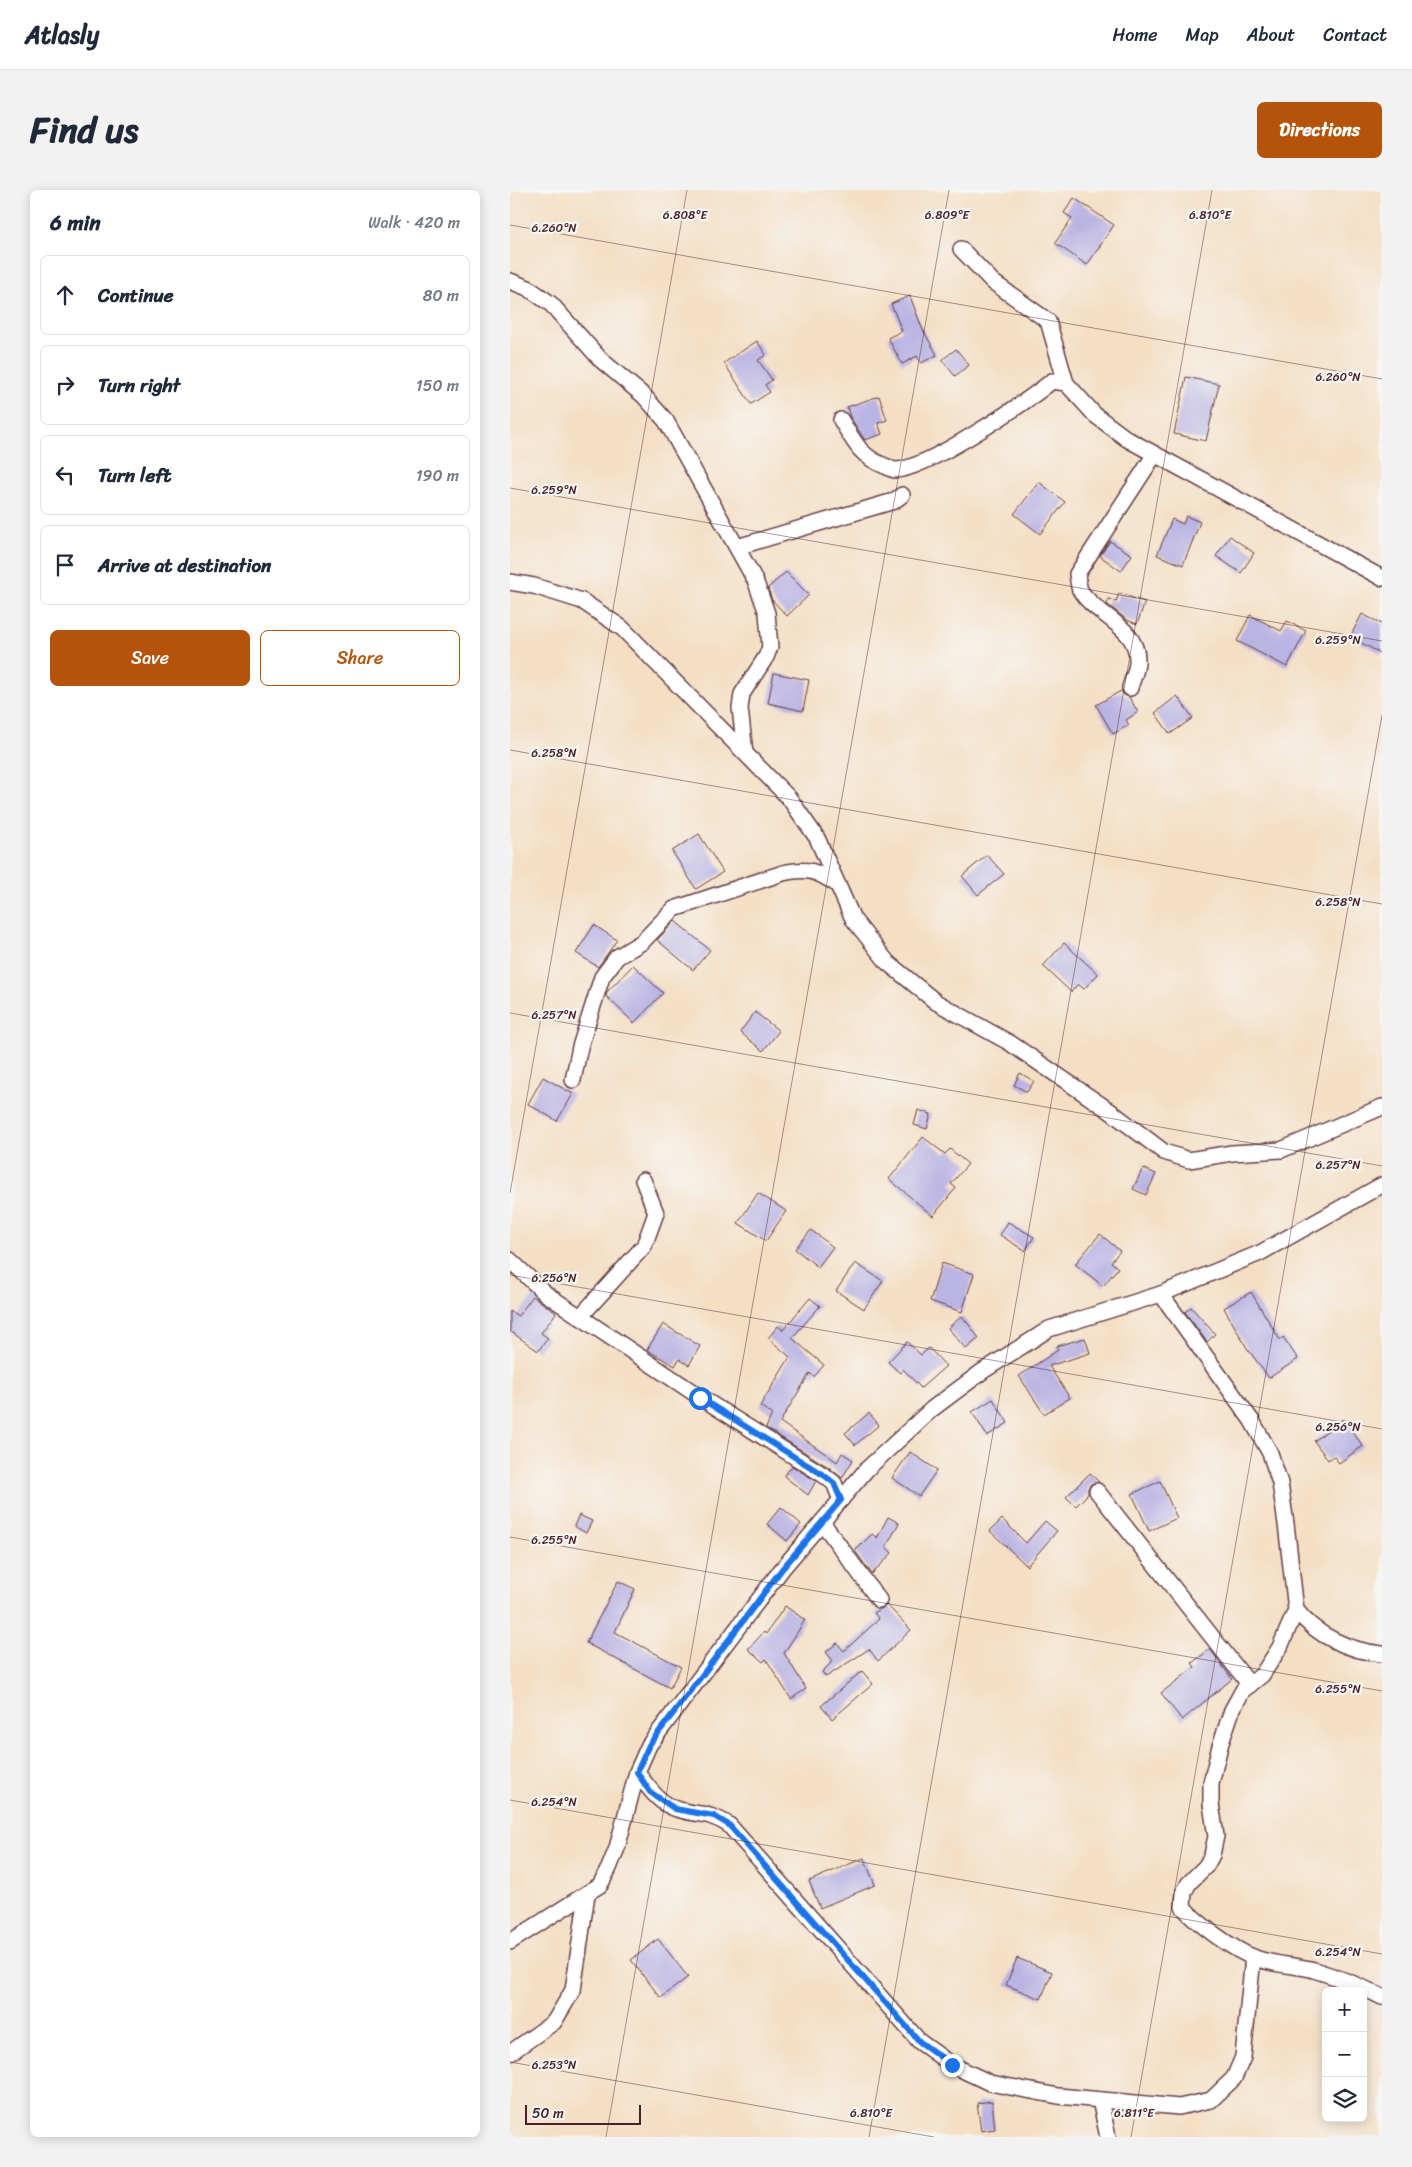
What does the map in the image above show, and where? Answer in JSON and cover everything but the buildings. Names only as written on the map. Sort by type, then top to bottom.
[{"type":"street","points":[[961,249],[993,282],[1048,321],[1066,383],[1095,415],[1127,439],[1382,578]]},
{"type":"street","points":[[510,281],[528,288],[551,304],[602,360],[644,396],[666,421],[755,580],[767,612],[770,647],[766,657],[742,694],[740,708],[745,753]]},
{"type":"street","points":[[841,420],[852,439],[868,460],[895,470],[924,463],[1030,399],[1052,381],[1066,383]]},
{"type":"street","points":[[1130,688],[1137,662],[1135,647],[1128,634],[1088,601],[1079,588],[1077,574],[1155,454]]},
{"type":"street","points":[[737,547],[894,501],[902,495]]},
{"type":"street","points":[[510,582],[534,586],[582,601],[622,628],[789,798],[817,838],[853,919],[888,963],[936,1002],[1010,1043],[1110,1111],[1164,1152],[1189,1160],[1232,1153],[1282,1150],[1382,1107]]},
{"type":"street","points":[[573,1080],[580,1046],[602,977],[617,957],[642,942],[674,909],[783,872],[801,869],[821,873],[838,885]]},
{"type":"street","points":[[580,1317],[644,1246],[656,1213],[643,1180]]},
{"type":"street","points":[[510,1942],[600,1885],[617,1848],[637,1772],[649,1745],[782,1569],[867,1469],[932,1409],[983,1371],[1049,1329],[1161,1294],[1260,1253],[1382,1185]]},
{"type":"street","points":[[510,1260],[546,1294],[700,1398],[825,1476],[834,1483],[841,1500]]},
{"type":"street","points":[[1161,1294],[1252,1421],[1270,1452],[1280,1483],[1296,1610],[1280,1647],[1262,1675],[1243,1690],[1232,1710],[1220,1746],[1211,1783],[1211,1804],[1216,1836],[1212,1855],[1206,1866],[1189,1883],[1184,1892],[1183,1907],[1193,1918],[1253,1957],[1277,1964],[1313,1970],[1364,1988],[1382,1997]]},
{"type":"street","points":[[1097,1491],[1250,1685]]},
{"type":"street","points":[[822,1522],[879,1600]]},
{"type":"street","points":[[1296,1610],[1302,1617],[1334,1641],[1363,1652],[1382,1654]]},
{"type":"street","points":[[637,1772],[650,1792],[675,1809],[714,1816],[729,1825],[920,2042],[952,2065],[990,2083],[1058,2096],[1179,2107],[1211,2100],[1234,2078],[1243,2057],[1253,1957]]},
{"type":"street","points":[[510,2053],[554,2022],[574,1990],[586,1894]]},
{"type":"street","points":[[1100,2100],[1108,2137]]},
{"type":"route","points":[[700,1398],[825,1476],[834,1483],[841,1500],[782,1569],[649,1745],[637,1772],[650,1792],[675,1809],[714,1816],[729,1825],[920,2042],[952,2065]]}]
